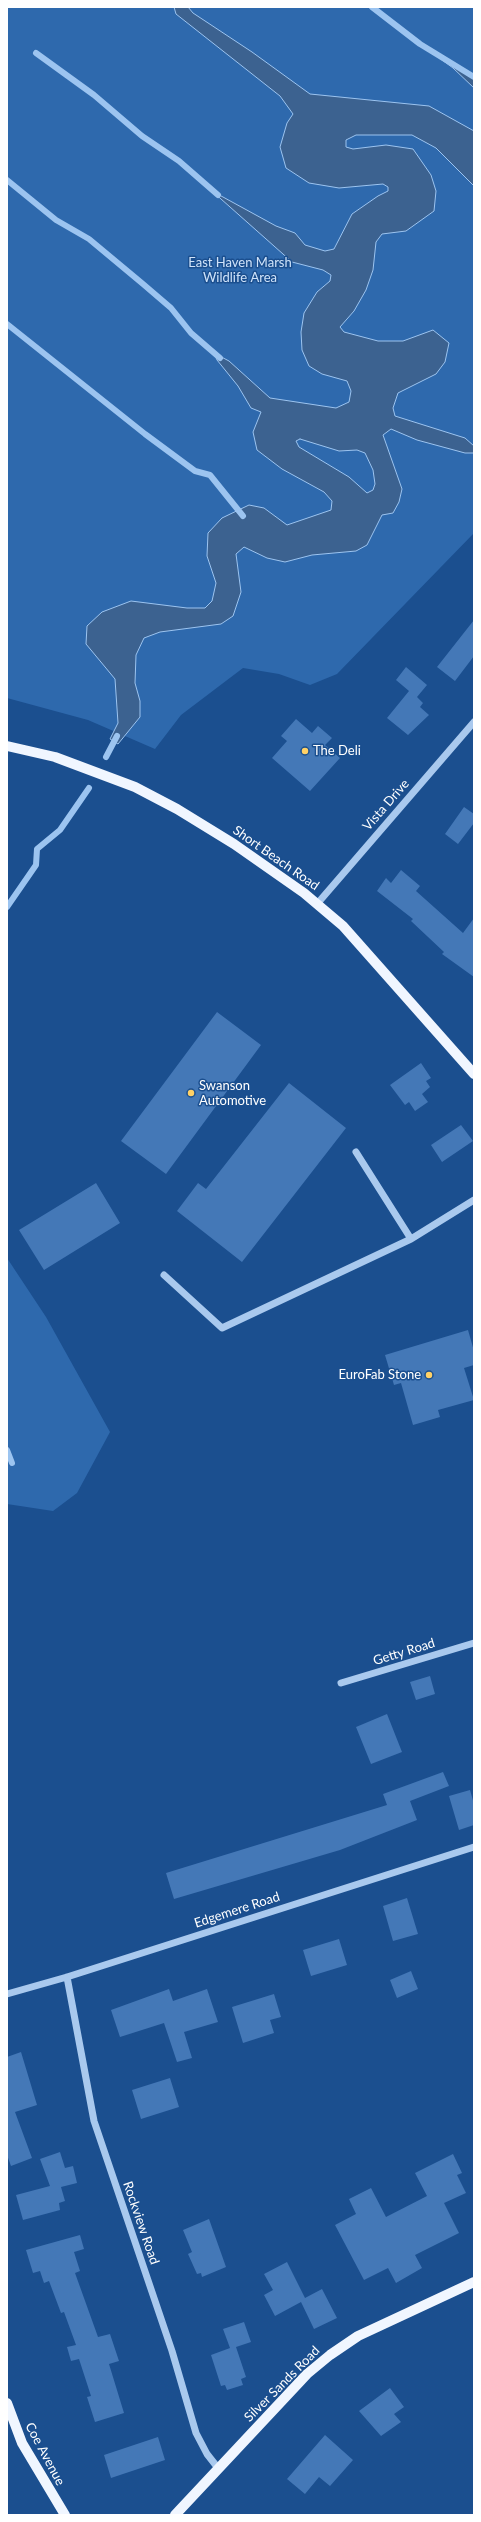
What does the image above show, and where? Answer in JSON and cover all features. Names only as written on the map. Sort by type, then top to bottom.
[{"type":"main road","name":"Short Beach Road","points":[[7,746],[55,757],[135,787],[177,809],[234,844],[317,904],[363,947],[474,1074]]},
{"type":"main road","name":"Silver Sands Road","points":[[175,2515],[307,2374],[330,2355],[358,2336],[474,2282]]},
{"type":"main road","name":"Coe Avenue","points":[[7,2403],[22,2443],[65,2515]]},
{"type":"street","name":"Vista Drive","points":[[317,904],[474,722]]},
{"type":"street","points":[[356,1152],[411,1239]]},
{"type":"street","points":[[164,1275],[222,1328],[411,1239],[474,1200]]},
{"type":"street","name":"Getty Road","points":[[341,1684],[474,1644]]},
{"type":"street","name":"Edgemere Road","points":[[7,1994],[67,1977],[474,1847]]},
{"type":"street","name":"Rockview Road","points":[[67,1977],[94,2120],[172,2351],[196,2434],[207,2454],[218,2468]]},
{"type":"green space","name":"East Haven Marsh Wildlife Area","points":[[7,7],[474,7],[474,533],[337,674],[310,685],[279,674],[243,668],[181,715],[155,749],[88,720],[7,698]]},
{"type":"green space","points":[[7,1258],[46,1317],[110,1432],[77,1493],[53,1511],[7,1504]]},
{"type":"shaded area","points":[[174,7],[188,7],[193,13],[252,52],[310,94],[429,106],[474,131],[474,186],[436,148],[412,135],[356,135],[346,140],[346,147],[353,149],[386,145],[413,149],[431,175],[436,191],[434,211],[406,231],[382,234],[376,242],[373,270],[366,290],[354,311],[340,327],[344,332],[378,341],[403,341],[433,330],[449,343],[445,362],[436,374],[398,393],[393,408],[395,416],[465,438],[474,446],[474,453],[465,453],[417,440],[391,429],[383,435],[402,489],[399,502],[393,513],[382,515],[367,545],[356,551],[312,555],[285,562],[267,558],[244,547],[236,554],[241,592],[233,616],[221,624],[160,632],[144,638],[136,655],[135,683],[140,701],[140,717],[118,744],[110,739],[118,723],[115,679],[86,644],[87,626],[102,612],[131,601],[187,608],[205,608],[212,601],[216,583],[207,556],[208,533],[222,518],[249,505],[264,508],[287,525],[331,510],[332,501],[324,492],[282,469],[257,450],[253,432],[261,412],[251,408],[238,386],[217,360],[214,353],[229,361],[270,398],[336,408],[349,402],[351,391],[347,381],[322,374],[309,366],[302,350],[301,332],[304,313],[317,292],[330,281],[331,275],[323,270],[292,262],[212,191],[276,226],[295,233],[305,245],[325,251],[334,249],[352,214],[388,191],[388,187],[383,184],[339,188],[309,183],[286,168],[280,147],[287,123],[293,114],[280,96],[176,14]],"holes":[[[300,439],[339,451],[357,450],[365,453],[373,470],[375,484],[373,490],[367,493],[349,477],[299,447],[296,441]]]},
{"type":"shaded area","points":[[420,44],[474,77],[474,88],[453,68]]},
{"type":"building","points":[[474,620],[474,656],[455,681],[437,667]]},
{"type":"building","points":[[406,667],[427,685],[417,697],[423,703],[420,707],[429,715],[408,735],[387,718],[409,691],[396,680]]},
{"type":"building","name":"The Deli","points":[[296,719],[312,733],[318,726],[332,738],[325,745],[340,758],[310,791],[272,758],[287,741],[281,736]]},
{"type":"building","points":[[464,807],[474,814],[474,823],[458,844],[445,834]]},
{"type":"building","points":[[401,870],[420,886],[416,891],[463,933],[474,918],[474,977],[442,954],[444,952],[411,921],[413,919],[377,891],[386,878],[391,883]]},
{"type":"building","name":"Swanson Automotive","points":[[217,1012],[261,1045],[166,1174],[121,1141]]},
{"type":"building","points":[[421,1063],[431,1078],[426,1081],[430,1087],[422,1094],[428,1102],[415,1111],[409,1102],[405,1105],[390,1085]]},
{"type":"building","points":[[289,1083],[346,1128],[242,1262],[177,1211],[198,1183],[206,1189]]},
{"type":"building","points":[[461,1125],[473,1141],[442,1162],[431,1145]]},
{"type":"building","points":[[96,1183],[120,1223],[44,1270],[19,1230]]},
{"type":"building","name":"EuroFab Stone","points":[[468,1330],[474,1351],[474,1365],[464,1368],[474,1400],[438,1410],[440,1417],[413,1425],[401,1383],[394,1385],[385,1355]]},
{"type":"building","points":[[430,1676],[435,1694],[416,1700],[410,1682]]},
{"type":"building","points":[[387,1714],[402,1752],[371,1764],[356,1727]]},
{"type":"building","points":[[443,1772],[449,1786],[410,1801],[417,1820],[340,1850],[174,1899],[166,1873],[387,1805],[383,1794]]},
{"type":"building","points":[[470,1790],[474,1804],[474,1825],[459,1830],[449,1796]]},
{"type":"building","points":[[407,1898],[418,1934],[393,1941],[383,1906]]},
{"type":"building","points":[[339,1939],[347,1965],[311,1976],[303,1950]]},
{"type":"building","points":[[411,1971],[418,1989],[397,1998],[390,1980]]},
{"type":"building","points":[[169,1989],[173,2001],[207,1989],[218,2022],[184,2032],[192,2058],[177,2062],[164,2023],[120,2037],[111,2010]]},
{"type":"building","points":[[274,1994],[281,2017],[270,2020],[274,2033],[243,2043],[232,2007]]},
{"type":"building","points":[[21,2052],[37,2105],[15,2112],[32,2158],[11,2166],[7,2155],[7,2057]]},
{"type":"building","points":[[170,2078],[179,2107],[141,2119],[132,2090]]},
{"type":"building","points":[[60,2152],[65,2168],[73,2166],[77,2183],[61,2187],[65,2201],[59,2203],[60,2210],[23,2220],[16,2195],[50,2186],[40,2159]]},
{"type":"building","points":[[453,2154],[462,2173],[457,2175],[466,2193],[444,2203],[459,2233],[415,2255],[422,2268],[396,2283],[388,2268],[364,2280],[335,2225],[356,2214],[349,2199],[371,2188],[386,2217],[427,2196],[415,2173]]},
{"type":"building","points":[[209,2219],[226,2267],[202,2277],[201,2273],[197,2274],[188,2254],[192,2252],[183,2230]]},
{"type":"building","points":[[80,2235],[84,2249],[74,2252],[80,2271],[75,2273],[98,2337],[110,2334],[119,2361],[109,2364],[124,2413],[95,2422],[87,2397],[91,2396],[79,2359],[71,2361],[67,2347],[76,2345],[64,2312],[61,2313],[49,2281],[44,2283],[40,2271],[33,2273],[26,2250]]},
{"type":"building","points":[[287,2262],[305,2298],[322,2289],[337,2318],[314,2329],[301,2302],[275,2316],[264,2295],[273,2290],[264,2274]]},
{"type":"building","points":[[244,2322],[251,2342],[236,2347],[246,2377],[241,2379],[243,2385],[227,2390],[225,2385],[221,2386],[211,2355],[230,2348],[223,2329]]},
{"type":"building","points":[[390,2388],[404,2407],[394,2414],[401,2422],[381,2436],[359,2411]]},
{"type":"building","points":[[325,2435],[353,2460],[330,2486],[319,2477],[305,2494],[287,2479]]},
{"type":"building","points":[[158,2437],[165,2460],[111,2478],[104,2455]]},
{"type":"waterway","points":[[372,7],[420,44],[474,77]]},
{"type":"waterway","points":[[36,53],[94,95],[142,136],[179,161],[218,195]]},
{"type":"waterway","points":[[7,180],[56,220],[89,239],[143,284],[171,308],[191,333],[220,358]]},
{"type":"waterway","points":[[7,324],[145,434],[195,471],[210,475],[243,516]]},
{"type":"waterway","points":[[106,757],[117,736]]},
{"type":"waterway","points":[[7,907],[36,865],[37,849],[60,830],[89,788]]},
{"type":"waterway","points":[[7,1450],[12,1463]]},
{"type":"place","name":"The Deli","points":[[305,751]]},
{"type":"place","name":"Swanson Automotive","points":[[191,1093]]},
{"type":"place","name":"EuroFab Stone","points":[[429,1375]]}]
